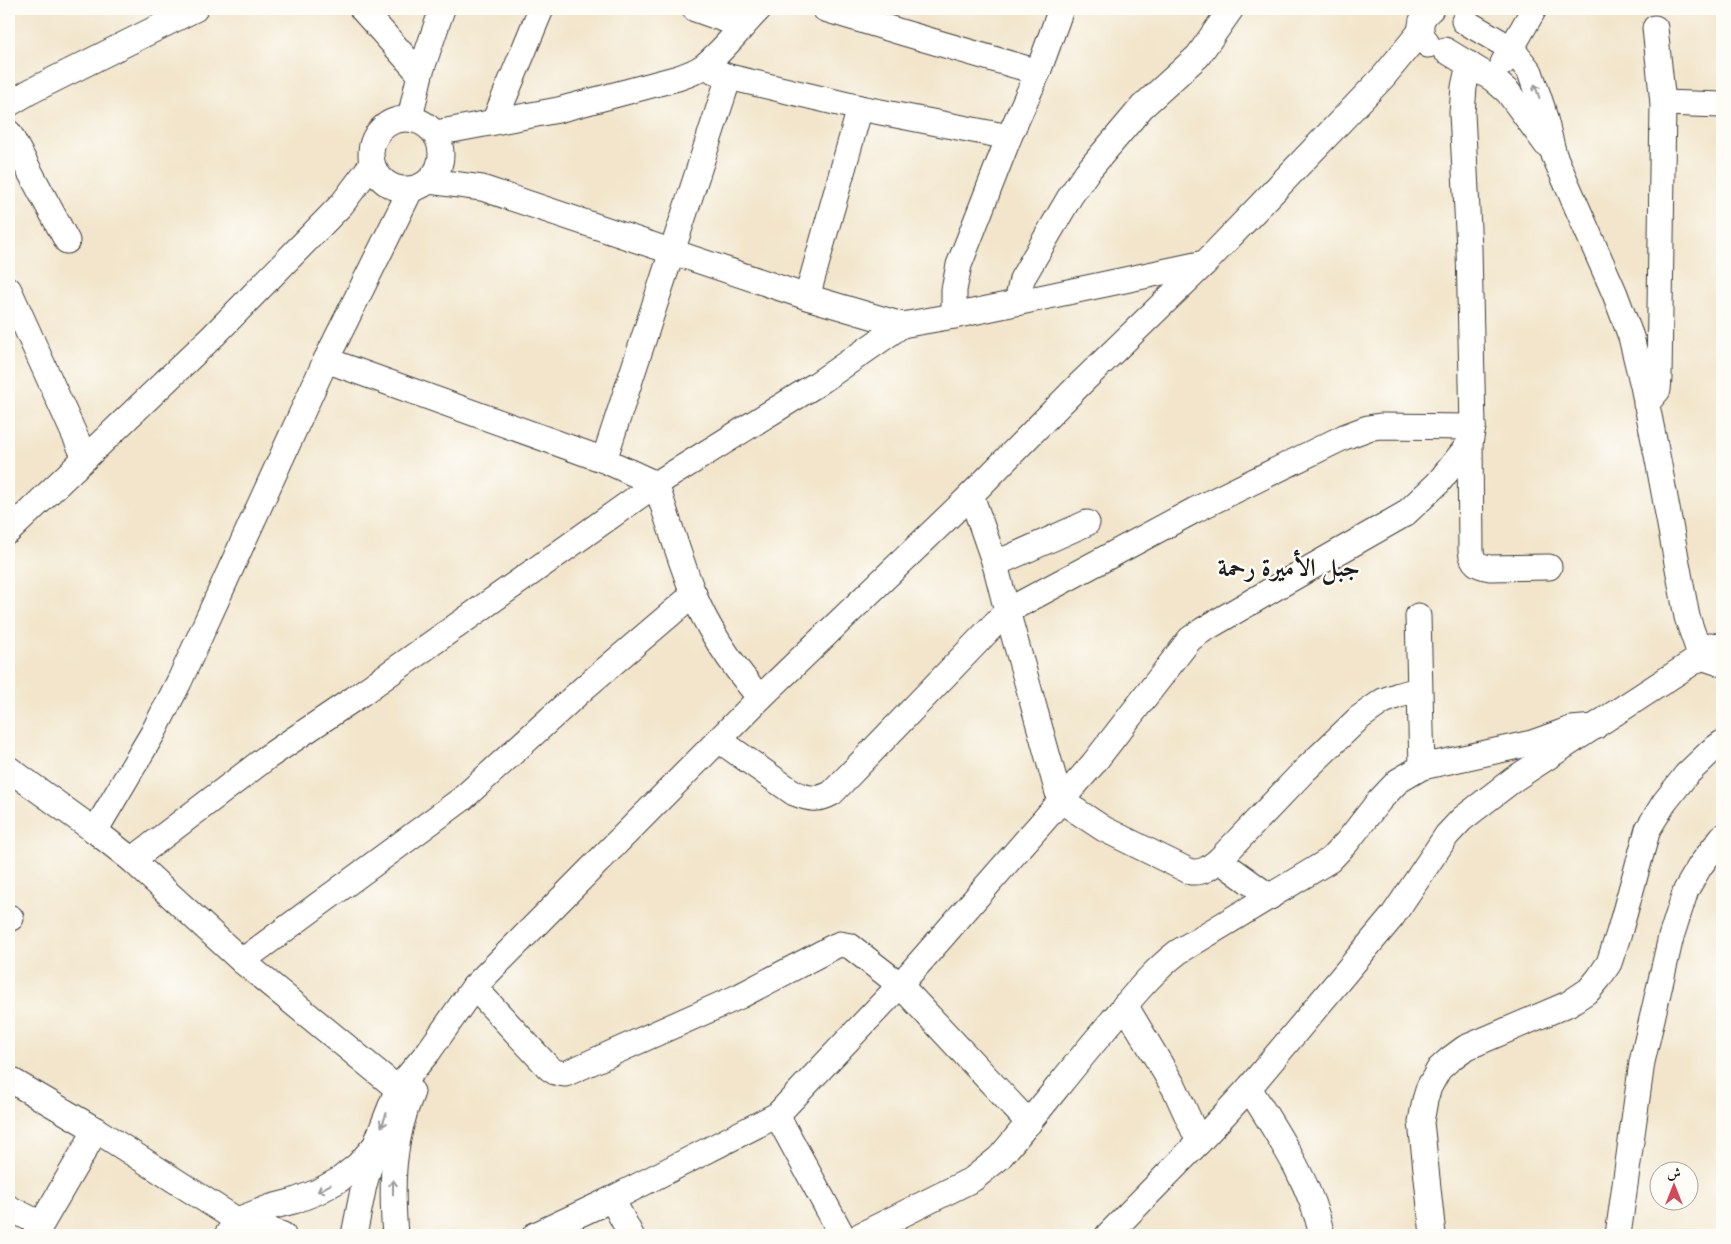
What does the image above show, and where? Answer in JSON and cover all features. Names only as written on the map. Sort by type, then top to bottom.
[{"type":"street","points":[[362,9],[420,74]]},
{"type":"street","points":[[410,118],[420,74],[442,9]]},
{"type":"street","points":[[494,122],[541,9]]},
{"type":"street","points":[[695,9],[751,17]]},
{"type":"street","points":[[825,9],[1038,72]]},
{"type":"street","points":[[954,316],[954,290],[959,265],[1008,138],[1038,72],[1061,9]]},
{"type":"street","points":[[1020,302],[1018,292],[1022,279],[1086,172],[1142,107],[1198,56],[1231,9]]},
{"type":"street","points":[[1493,79],[1534,9]]},
{"type":"street","points":[[9,104],[30,91],[191,10]]},
{"type":"street","points":[[1108,1235],[1249,1088],[1392,917],[1447,834],[1462,819],[1514,779],[1710,651],[1687,617],[1646,404],[1631,337],[1616,294],[1554,155],[1542,107],[1530,72],[1512,49],[1459,15]]},
{"type":"street","points":[[1430,27],[1452,49],[1462,40],[1465,34],[1459,15]]},
{"type":"street","points":[[439,141],[494,122],[558,110],[678,78],[703,67],[751,17]]},
{"type":"street","points":[[1430,27],[1470,64],[1493,79],[1508,92],[1554,155]]},
{"type":"street","points":[[244,1231],[251,1213],[294,1201],[317,1192],[339,1180],[352,1170],[374,1146],[429,1051],[474,987],[760,698],[971,495],[1079,385],[1205,263],[1430,27]]},
{"type":"street","points":[[1646,404],[1658,390],[1659,378],[1663,103],[1655,28]]},
{"type":"street","points":[[1470,64],[1464,87],[1462,113],[1469,249],[1472,557],[1475,563],[1490,568],[1549,566]]},
{"type":"street","points":[[703,67],[729,77],[860,108],[1008,138]]},
{"type":"street","points":[[604,460],[729,77]]},
{"type":"street","points":[[1663,103],[1722,105]]},
{"type":"street","points":[[807,297],[860,108]]},
{"type":"street","points":[[482,188],[425,123],[410,118],[396,119],[384,126],[375,137],[371,150],[379,173],[398,188],[420,185],[482,188],[807,297],[902,325]]},
{"type":"street","points":[[9,133],[67,241]]},
{"type":"street","points":[[95,831],[153,733],[179,682],[326,360],[420,185],[440,167],[439,141]]},
{"type":"street","points":[[9,531],[214,336],[342,204],[379,173]]},
{"type":"street","points":[[132,860],[266,758],[355,698],[656,484],[817,384],[902,325],[954,316],[1205,263]]},
{"type":"street","points":[[9,290],[85,458]]},
{"type":"street","points":[[326,360],[604,460],[656,484],[694,594],[716,638],[730,660],[760,698]]},
{"type":"street","points":[[720,740],[794,793],[818,800],[832,793],[1007,611],[1195,510],[1344,437],[1368,428],[1380,426],[1472,435]]},
{"type":"street","points":[[535,1235],[612,1199],[777,1115],[900,985],[1093,764],[1190,639],[1405,514],[1438,483],[1472,435]]},
{"type":"street","points":[[971,495],[996,564],[1007,611],[1060,800],[1104,828],[1191,872],[1202,872],[1219,860],[1304,771],[1369,709],[1399,694],[1419,690]]},
{"type":"street","points":[[996,564],[1088,522]]},
{"type":"street","points":[[242,961],[462,799],[585,687],[694,594]]},
{"type":"street","points":[[1418,616],[1422,767]]},
{"type":"street","points":[[862,1235],[973,1179],[1000,1158],[1084,1054],[1160,966],[1178,952],[1330,860],[1347,842],[1379,801],[1398,782],[1422,767],[1532,743],[1571,729],[1595,727]]},
{"type":"street","points":[[1433,1235],[1422,1122],[1429,1087],[1439,1069],[1465,1048],[1568,1004],[1589,990],[1608,963],[1619,933],[1648,829],[1664,803],[1686,776],[1711,751],[1722,743]]},
{"type":"street","points":[[9,769],[132,860],[242,961],[403,1093]]},
{"type":"street","points":[[1618,1235],[1642,1062],[1671,937],[1686,890],[1700,866],[1722,837]]},
{"type":"street","points":[[1219,860],[1270,897]]},
{"type":"street","points":[[474,987],[549,1068],[559,1074],[571,1072],[740,996],[840,944],[850,946],[900,985],[1029,1123]]},
{"type":"street","points":[[1125,1005],[1175,1089],[1199,1142]]},
{"type":"street","points":[[9,1079],[96,1130],[244,1231],[272,1231],[283,1235]]},
{"type":"street","points":[[1249,1088],[1296,1164],[1308,1192],[1322,1235]]},
{"type":"street","points":[[395,1235],[393,1207],[394,1154],[403,1093]]},
{"type":"street","points":[[777,1115],[842,1235]]},
{"type":"street","points":[[9,1208],[38,1229],[96,1130]]},
{"type":"street","points":[[354,1235],[374,1146]]},
{"type":"street","points":[[612,1199],[631,1235]]},
{"type":"district","name":"جبل الأميرة رحمة","points":[[1289,567]]}]
